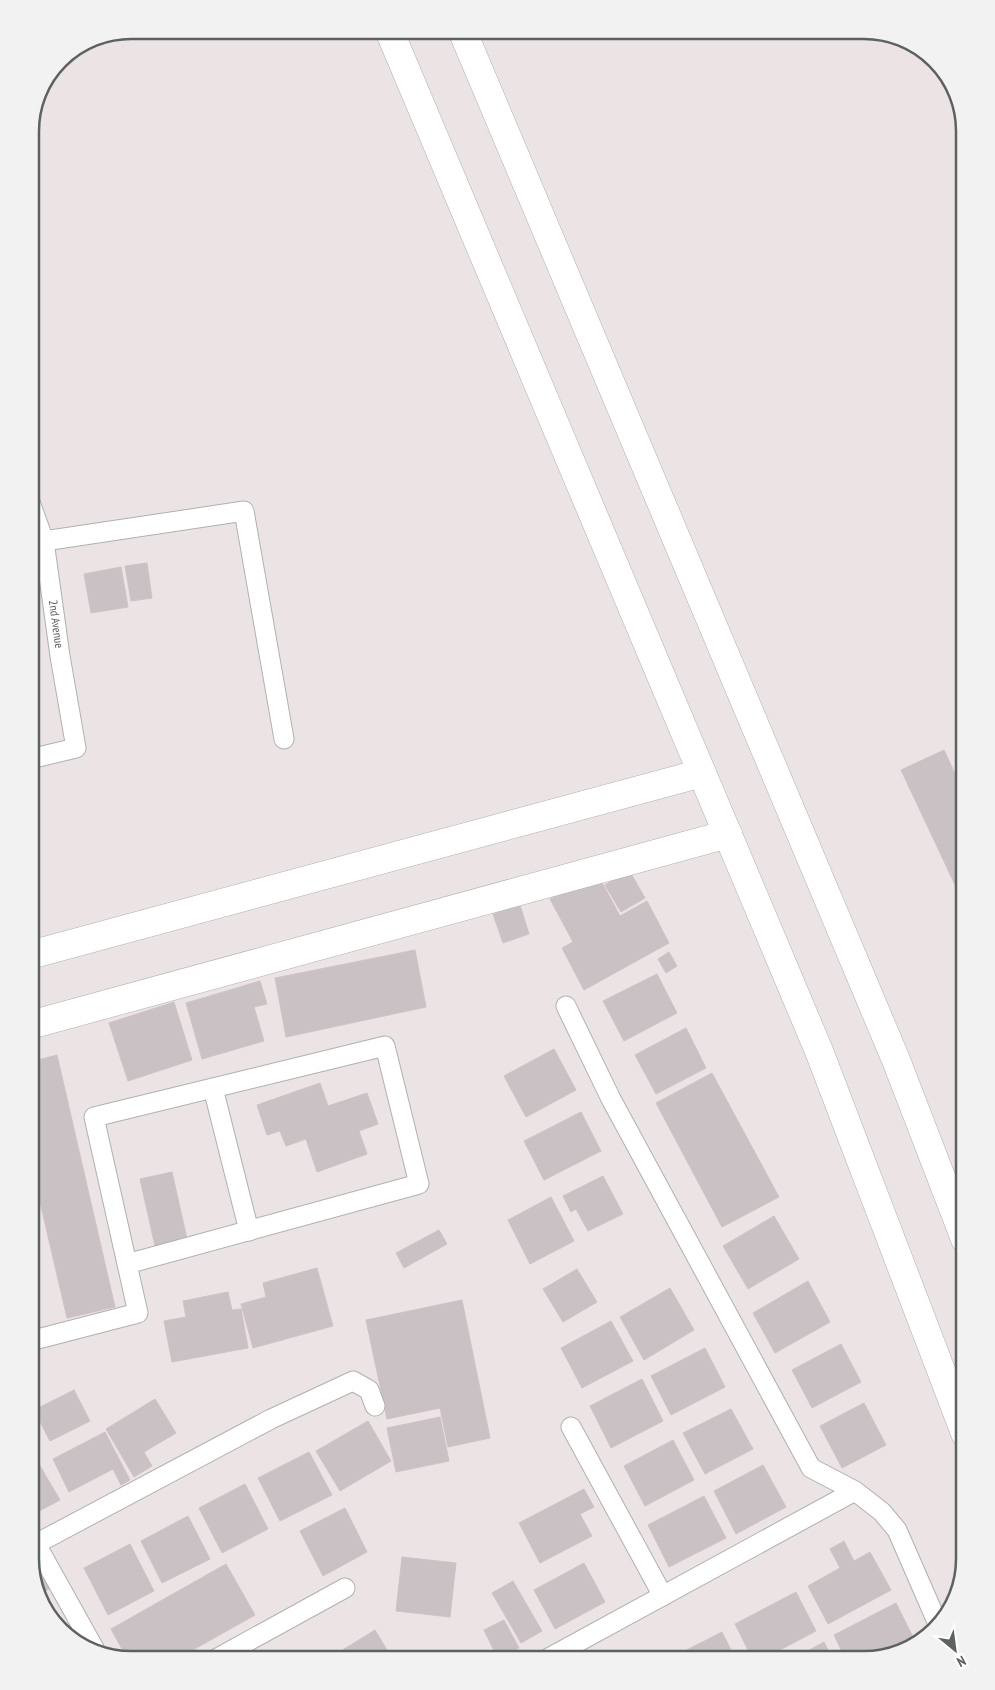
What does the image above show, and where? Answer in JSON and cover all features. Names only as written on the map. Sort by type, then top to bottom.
[{"type":"street","points":[[392,39],[818,1051],[956,1410]]},
{"type":"street","points":[[466,39],[896,1060],[956,1216]]},
{"type":"street","points":[[44,541],[244,511],[284,739]]},
{"type":"street","name":"2nd Avenue","points":[[39,527],[44,541],[60,656],[76,748],[39,757]]},
{"type":"street","points":[[39,953],[702,773]]},
{"type":"street","points":[[39,1023],[728,834]]},
{"type":"street","points":[[566,1006],[611,1099],[811,1468],[855,1491],[882,1512],[897,1530],[935,1617]]},
{"type":"street","points":[[39,1339],[138,1313],[127,1264],[94,1117],[386,1046],[419,1184],[127,1264]]},
{"type":"street","points":[[213,1088],[249,1231]]},
{"type":"street","points":[[39,1543],[271,1419],[352,1381],[369,1390],[375,1406]]},
{"type":"street","points":[[572,1427],[663,1596]]},
{"type":"street","points":[[562,1651],[855,1491]]},
{"type":"street","points":[[39,1556],[90,1642]]},
{"type":"street","points":[[230,1651],[346,1588]]},
{"type":"building","points":[[147,563],[152,598],[131,601],[125,566]]},
{"type":"building","points":[[121,567],[128,607],[91,613],[84,574]]},
{"type":"building","points":[[944,750],[956,776],[956,887],[901,770]]},
{"type":"building","points":[[629,870],[645,898],[621,912],[605,885]]},
{"type":"building","points":[[597,873],[620,916],[647,901],[669,943],[584,990],[562,948],[573,942],[550,899]]},
{"type":"building","points":[[520,905],[529,934],[503,943],[493,914]]},
{"type":"building","points":[[415,950],[426,1007],[286,1037],[275,978]]},
{"type":"building","points":[[669,952],[677,966],[666,973],[658,959]]},
{"type":"building","points":[[657,974],[677,1013],[624,1041],[603,1001]]},
{"type":"building","points":[[260,981],[267,1004],[254,1007],[264,1041],[202,1059],[186,1003]]},
{"type":"building","points":[[174,1002],[192,1060],[128,1081],[109,1023]]},
{"type":"building","points":[[686,1028],[706,1068],[656,1094],[635,1055]]},
{"type":"building","points":[[554,1049],[576,1090],[526,1117],[504,1076]]},
{"type":"building","points":[[57,1055],[115,1307],[67,1318],[39,1198],[39,1060]]},
{"type":"building","points":[[712,1073],[779,1197],[722,1227],[656,1103]]},
{"type":"building","points":[[320,1083],[328,1106],[367,1093],[378,1124],[359,1131],[367,1154],[317,1172],[306,1139],[286,1146],[280,1131],[267,1135],[257,1105]]},
{"type":"building","points":[[581,1112],[601,1151],[544,1180],[524,1141]]},
{"type":"building","points":[[172,1172],[187,1239],[155,1246],[140,1179]]},
{"type":"building","points":[[603,1176],[623,1214],[588,1231],[576,1209],[571,1212],[563,1196]]},
{"type":"building","points":[[551,1197],[574,1241],[530,1264],[508,1220]]},
{"type":"building","points":[[774,1216],[799,1259],[748,1289],[723,1246]]},
{"type":"building","points":[[439,1230],[447,1244],[404,1268],[396,1253]]},
{"type":"building","points":[[317,1268],[333,1326],[253,1348],[241,1304],[266,1297],[263,1283]]},
{"type":"building","points":[[577,1269],[597,1302],[563,1322],[543,1289]]},
{"type":"building","points":[[808,1281],[830,1322],[775,1353],[753,1313]]},
{"type":"building","points":[[670,1288],[694,1330],[644,1360],[620,1317]]},
{"type":"building","points":[[228,1292],[232,1310],[241,1309],[248,1348],[172,1362],[164,1321],[186,1317],[183,1301]]},
{"type":"building","points":[[462,1300],[490,1438],[448,1447],[440,1408],[387,1419],[366,1320]]},
{"type":"building","points":[[611,1321],[633,1361],[582,1388],[561,1348]]},
{"type":"building","points":[[841,1344],[861,1382],[812,1408],[792,1370]]},
{"type":"building","points":[[705,1348],[725,1387],[671,1415],[651,1376]]},
{"type":"building","points":[[642,1379],[663,1421],[611,1448],[590,1406]]},
{"type":"building","points":[[74,1390],[90,1421],[50,1441],[39,1420],[39,1408]]},
{"type":"building","points":[[155,1399],[176,1433],[144,1452],[152,1466],[134,1477],[106,1429]]},
{"type":"building","points":[[864,1403],[886,1445],[842,1468],[820,1426]]},
{"type":"building","points":[[731,1409],[753,1449],[705,1474],[683,1433]]},
{"type":"building","points":[[440,1417],[449,1461],[396,1472],[387,1428]]},
{"type":"building","points":[[368,1421],[391,1461],[340,1491],[316,1451]]},
{"type":"building","points":[[105,1432],[130,1480],[121,1485],[113,1469],[69,1492],[53,1459]]},
{"type":"building","points":[[673,1440],[694,1480],[645,1506],[624,1466]]},
{"type":"building","points":[[309,1452],[332,1495],[280,1521],[258,1478]]},
{"type":"building","points":[[39,1464],[60,1500],[39,1511]]},
{"type":"building","points":[[763,1465],[786,1507],[736,1534],[714,1491]]},
{"type":"building","points":[[245,1484],[268,1529],[222,1553],[199,1508]]},
{"type":"building","points":[[584,1489],[594,1507],[580,1514],[592,1536],[540,1563],[519,1523]]},
{"type":"building","points":[[704,1496],[726,1538],[669,1567],[648,1525]]},
{"type":"building","points":[[345,1508],[367,1552],[323,1576],[300,1531]]},
{"type":"building","points":[[188,1516],[210,1559],[162,1583],[141,1541]]},
{"type":"building","points":[[844,1541],[854,1561],[870,1552],[891,1590],[828,1624],[808,1586],[840,1568],[830,1549]]},
{"type":"building","points":[[130,1544],[154,1591],[108,1615],[84,1568]]},
{"type":"building","points":[[402,1557],[456,1563],[450,1617],[396,1611]]},
{"type":"building","points":[[584,1563],[605,1602],[555,1629],[534,1590]]},
{"type":"building","points":[[226,1564],[255,1615],[191,1651],[123,1651],[111,1629]]},
{"type":"building","points":[[42,1566],[53,1587],[45,1591],[41,1577],[40,1567]]},
{"type":"building","points":[[513,1581],[542,1631],[521,1643],[492,1593]]},
{"type":"building","points":[[796,1592],[816,1631],[778,1651],[748,1651],[735,1624]]},
{"type":"building","points":[[896,1603],[913,1637],[905,1642],[882,1649],[842,1651],[834,1635]]},
{"type":"building","points":[[504,1620],[519,1648],[513,1651],[494,1651],[484,1630]]},
{"type":"building","points":[[375,1630],[388,1651],[341,1651]]},
{"type":"building","points":[[722,1632],[732,1651],[685,1651]]},
{"type":"building","points":[[824,1642],[828,1651],[808,1651]]}]
